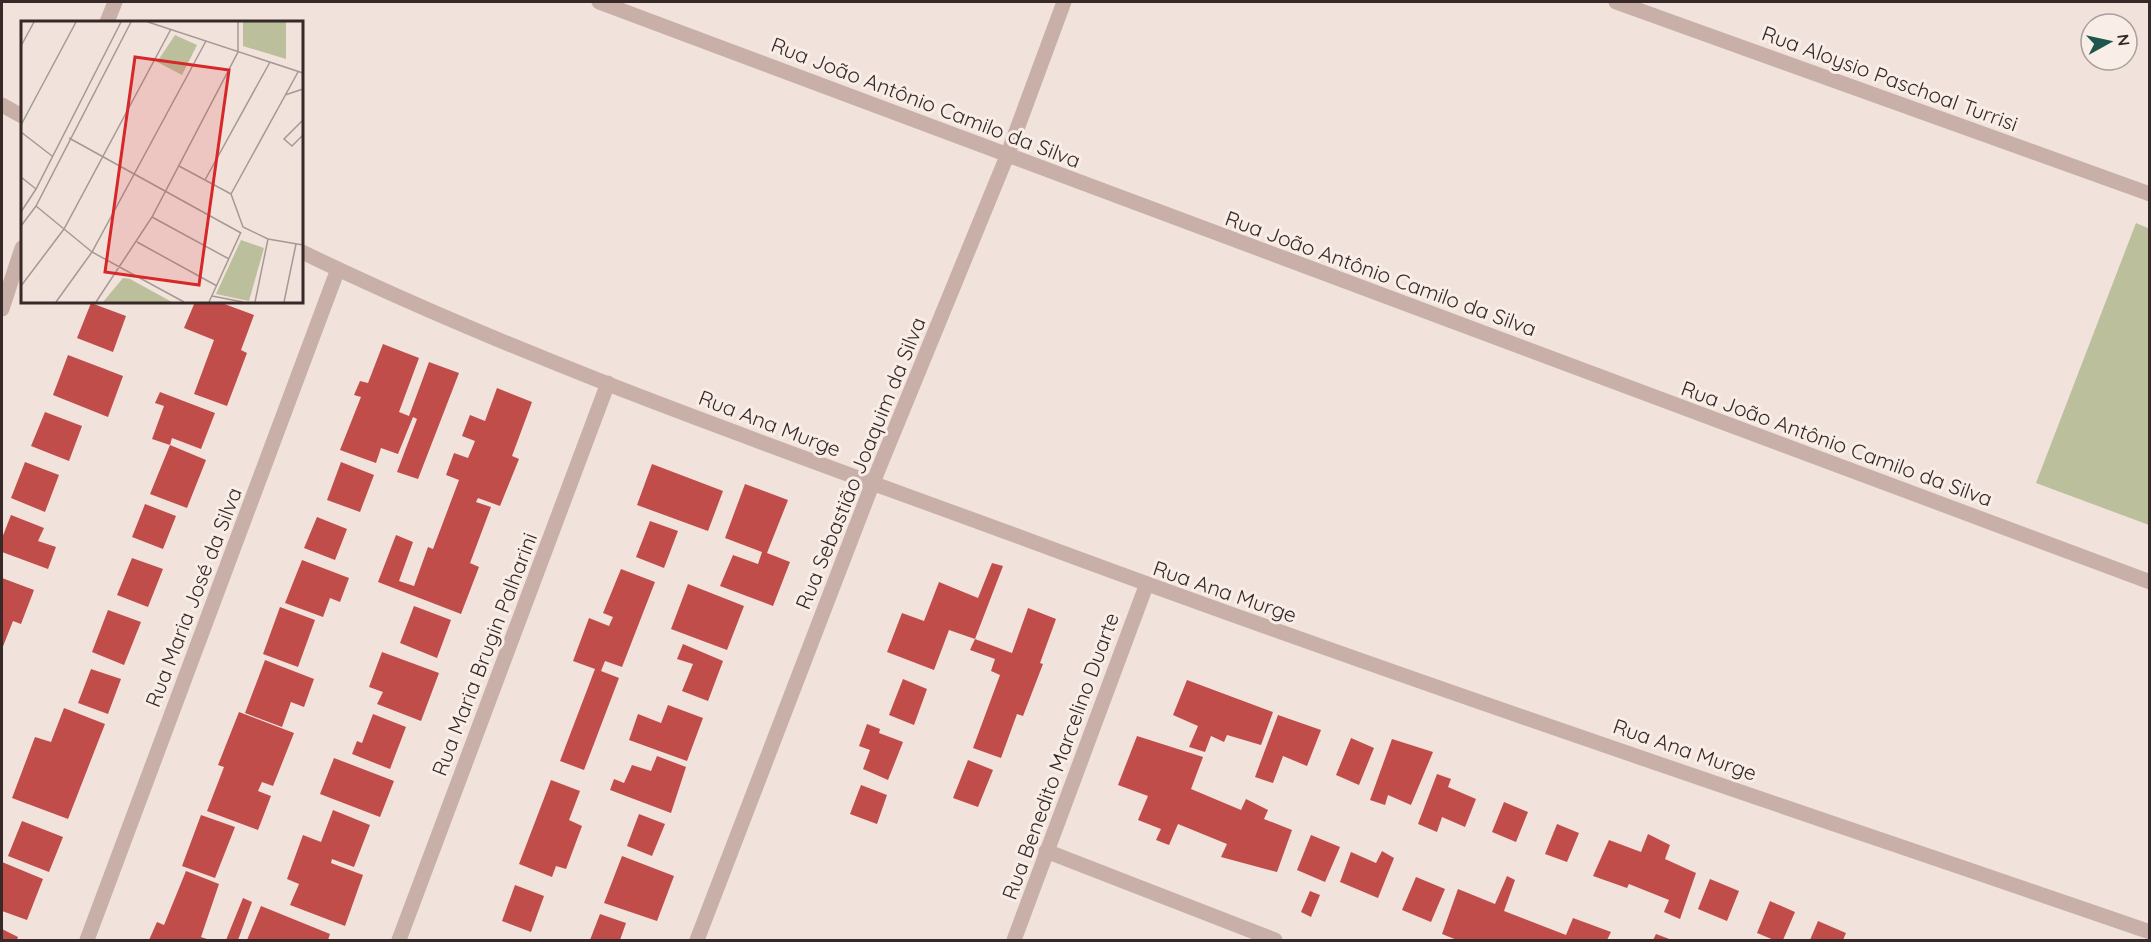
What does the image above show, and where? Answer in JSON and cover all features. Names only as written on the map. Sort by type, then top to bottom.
[{"type":"street","points":[[107,21],[115,2]]},
{"type":"street","name":"Rua João Antônio Camilo da Silva","points":[[599,2],[2150,582]]},
{"type":"street","name":"Rua Sebastião Joaquim da Silva","points":[[697,940],[872,485],[1007,156],[1064,2]]},
{"type":"street","name":"Rua Aloysio Paschoal Turrisi","points":[[1616,2],[2150,194]]},
{"type":"street","points":[[2,105],[21,115]]},
{"type":"street","points":[[2,309],[21,251]]},
{"type":"street","name":"Rua Ana Murge","points":[[303,252],[435,313],[608,383],[872,485],[1146,586],[2150,932]]},
{"type":"street","name":"Rua Maria José da Silva","points":[[87,940],[338,269]]},
{"type":"street","name":"Rua Maria Brugin Palharini","points":[[399,940],[608,383]]},
{"type":"street","name":"Rua Benedito Marcelino Duarte","points":[[1014,940],[1146,586]]},
{"type":"street","points":[[1046,851],[1275,940]]},
{"type":"green space","points":[[2136,223],[2150,229],[2149,525],[2036,483]]},
{"type":"building","points":[[91,303],[126,316],[113,352],[77,338]]},
{"type":"building","points":[[195,303],[222,303],[254,315],[241,350],[247,353],[227,406],[194,394],[214,340],[184,328]]},
{"type":"building","points":[[383,344],[419,358],[399,412],[409,416],[429,362],[459,373],[418,479],[397,472],[417,419],[413,417],[398,454],[381,448],[376,463],[340,450],[361,397],[354,395],[360,381],[368,383]]},
{"type":"building","points":[[68,355],[123,376],[108,417],[53,395]]},
{"type":"building","points":[[497,388],[532,402],[512,456],[519,459],[500,506],[478,498],[476,502],[491,507],[470,563],[479,567],[461,614],[378,582],[396,535],[413,542],[399,581],[414,586],[428,547],[433,549],[459,480],[446,475],[454,453],[468,458],[475,441],[462,436],[470,415],[485,421]]},
{"type":"building","points":[[160,392],[215,413],[201,449],[172,438],[170,445],[152,439],[164,406],[155,403]]},
{"type":"building","points":[[45,412],[82,426],[69,461],[31,446]]},
{"type":"building","points":[[170,445],[206,460],[187,508],[150,494]]},
{"type":"building","points":[[25,462],[59,475],[45,512],[11,498]]},
{"type":"building","points":[[341,462],[374,475],[360,512],[327,500]]},
{"type":"building","points":[[652,464],[723,491],[708,531],[637,505]]},
{"type":"building","points":[[745,484],[788,500],[767,553],[790,562],[773,606],[720,586],[733,555],[758,564],[762,552],[725,538]]},
{"type":"building","points":[[145,504],[176,516],[163,549],[132,537]]},
{"type":"building","points":[[11,515],[44,528],[38,541],[56,547],[48,569],[2,552],[2,538]]},
{"type":"building","points":[[317,517],[347,529],[335,560],[304,548]]},
{"type":"building","points":[[650,521],[678,531],[664,568],[636,557]]},
{"type":"building","points":[[132,558],[163,569],[148,607],[117,595]]},
{"type":"building","points":[[302,560],[349,578],[340,602],[330,598],[323,617],[285,603]]},
{"type":"building","points":[[992,563],[1003,566],[975,639],[949,630],[934,670],[887,652],[902,613],[924,621],[939,582],[978,598]]},
{"type":"building","points":[[621,569],[655,582],[622,667],[605,661],[601,671],[619,678],[584,770],[560,761],[595,669],[573,661],[589,618],[609,626],[613,617],[603,613]]},
{"type":"building","points":[[2,578],[34,590],[21,624],[13,621],[2,649]]},
{"type":"building","points":[[688,584],[744,606],[727,650],[671,629]]},
{"type":"building","points":[[414,606],[451,620],[437,658],[400,643]]},
{"type":"building","points":[[280,607],[315,620],[298,667],[263,654]]},
{"type":"building","points":[[1028,608],[1056,619],[1040,663],[1043,664],[1023,716],[1017,714],[1001,758],[973,748],[1000,675],[991,671],[995,659],[970,650],[975,639],[1012,653]]},
{"type":"building","points":[[108,610],[141,622],[124,665],[92,652]]},
{"type":"building","points":[[683,644],[723,661],[708,701],[682,691],[693,664],[677,659]]},
{"type":"building","points":[[382,652],[439,673],[421,721],[377,704],[383,692],[369,687]]},
{"type":"building","points":[[265,660],[314,679],[304,707],[291,702],[282,727],[245,713]]},
{"type":"building","points":[[91,669],[121,679],[108,714],[78,703]]},
{"type":"building","points":[[903,679],[927,689],[914,725],[889,715]]},
{"type":"building","points":[[1187,680],[1273,712],[1261,745],[1227,735],[1224,742],[1211,736],[1205,752],[1189,747],[1198,726],[1173,715]]},
{"type":"building","points":[[668,705],[703,718],[687,761],[629,740],[638,714],[661,723]]},
{"type":"building","points":[[64,708],[105,724],[68,819],[12,798],[35,737],[51,742]]},
{"type":"building","points":[[239,712],[294,733],[273,786],[262,782],[258,791],[271,796],[258,830],[207,811],[224,767],[218,765]]},
{"type":"building","points":[[373,714],[406,727],[390,769],[352,754],[357,741],[362,743]]},
{"type":"building","points":[[1278,715],[1321,730],[1307,766],[1283,756],[1273,783],[1255,777]]},
{"type":"building","points":[[867,724],[880,729],[879,733],[903,742],[888,780],[863,769],[870,750],[859,746]]},
{"type":"building","points":[[1137,736],[1203,757],[1191,789],[1241,810],[1246,799],[1268,810],[1264,819],[1292,830],[1277,872],[1221,857],[1227,844],[1178,824],[1169,845],[1156,840],[1161,829],[1138,820],[1148,796],[1118,785]]},
{"type":"building","points":[[1351,738],[1374,748],[1359,785],[1336,775]]},
{"type":"building","points":[[1392,739],[1433,752],[1411,805],[1388,795],[1385,805],[1370,800]]},
{"type":"building","points":[[657,756],[686,767],[671,813],[610,790],[614,779],[624,783],[632,765],[651,771]]},
{"type":"building","points":[[334,758],[394,781],[380,817],[320,794]]},
{"type":"building","points":[[968,760],[993,770],[978,807],[953,798]]},
{"type":"building","points":[[1437,774],[1451,779],[1448,787],[1476,799],[1465,827],[1442,817],[1437,832],[1418,824]]},
{"type":"building","points":[[551,780],[580,791],[569,820],[582,826],[566,869],[556,866],[552,877],[519,864]]},
{"type":"building","points":[[861,785],[887,795],[877,824],[850,814]]},
{"type":"building","points":[[1504,802],[1528,812],[1516,842],[1492,832]]},
{"type":"building","points":[[333,810],[370,825],[354,867],[332,859],[331,863],[363,875],[345,926],[290,905],[299,884],[287,879],[303,835],[321,842]]},
{"type":"building","points":[[639,814],[665,824],[652,856],[627,846]]},
{"type":"building","points":[[201,815],[235,827],[215,878],[182,866]]},
{"type":"building","points":[[22,821],[63,837],[49,872],[8,856]]},
{"type":"building","points":[[1557,824],[1579,833],[1567,862],[1545,854]]},
{"type":"building","points":[[1648,834],[1670,845],[1665,859],[1696,873],[1680,919],[1664,912],[1669,900],[1629,884],[1627,888],[1593,876],[1609,840],[1641,852]]},
{"type":"building","points":[[1311,835],[1340,847],[1325,882],[1297,870]]},
{"type":"building","points":[[1382,851],[1394,858],[1378,898],[1340,882],[1351,852],[1376,863]]},
{"type":"building","points":[[622,856],[674,876],[657,921],[604,903]]},
{"type":"building","points":[[2,862],[43,879],[27,920],[2,911]]},
{"type":"building","points":[[186,871],[219,884],[201,937],[210,940],[149,940],[157,922],[164,925]]},
{"type":"building","points":[[1507,876],[1515,880],[1504,911],[1566,935],[1573,918],[1611,932],[1607,940],[1457,940],[1442,934],[1458,889],[1495,904]]},
{"type":"building","points":[[1416,877],[1445,889],[1431,922],[1402,910]]},
{"type":"building","points":[[1710,879],[1739,891],[1727,921],[1698,909]]},
{"type":"building","points":[[515,885],[544,896],[531,932],[502,921]]},
{"type":"building","points":[[1310,891],[1320,895],[1311,917],[1301,912]]},
{"type":"building","points":[[243,898],[252,902],[238,940],[226,940]]},
{"type":"building","points":[[1770,901],[1795,912],[1783,940],[1774,940],[1757,933]]},
{"type":"building","points":[[261,906],[330,934],[328,940],[247,940]]},
{"type":"building","points":[[600,914],[626,923],[620,940],[590,940]]},
{"type":"building","points":[[1818,921],[1846,933],[1843,940],[1810,940]]},
{"type":"building","points":[[2,929],[18,937],[17,940],[2,940]]},
{"type":"building","points":[[1656,934],[1672,940],[1653,940]]}]
